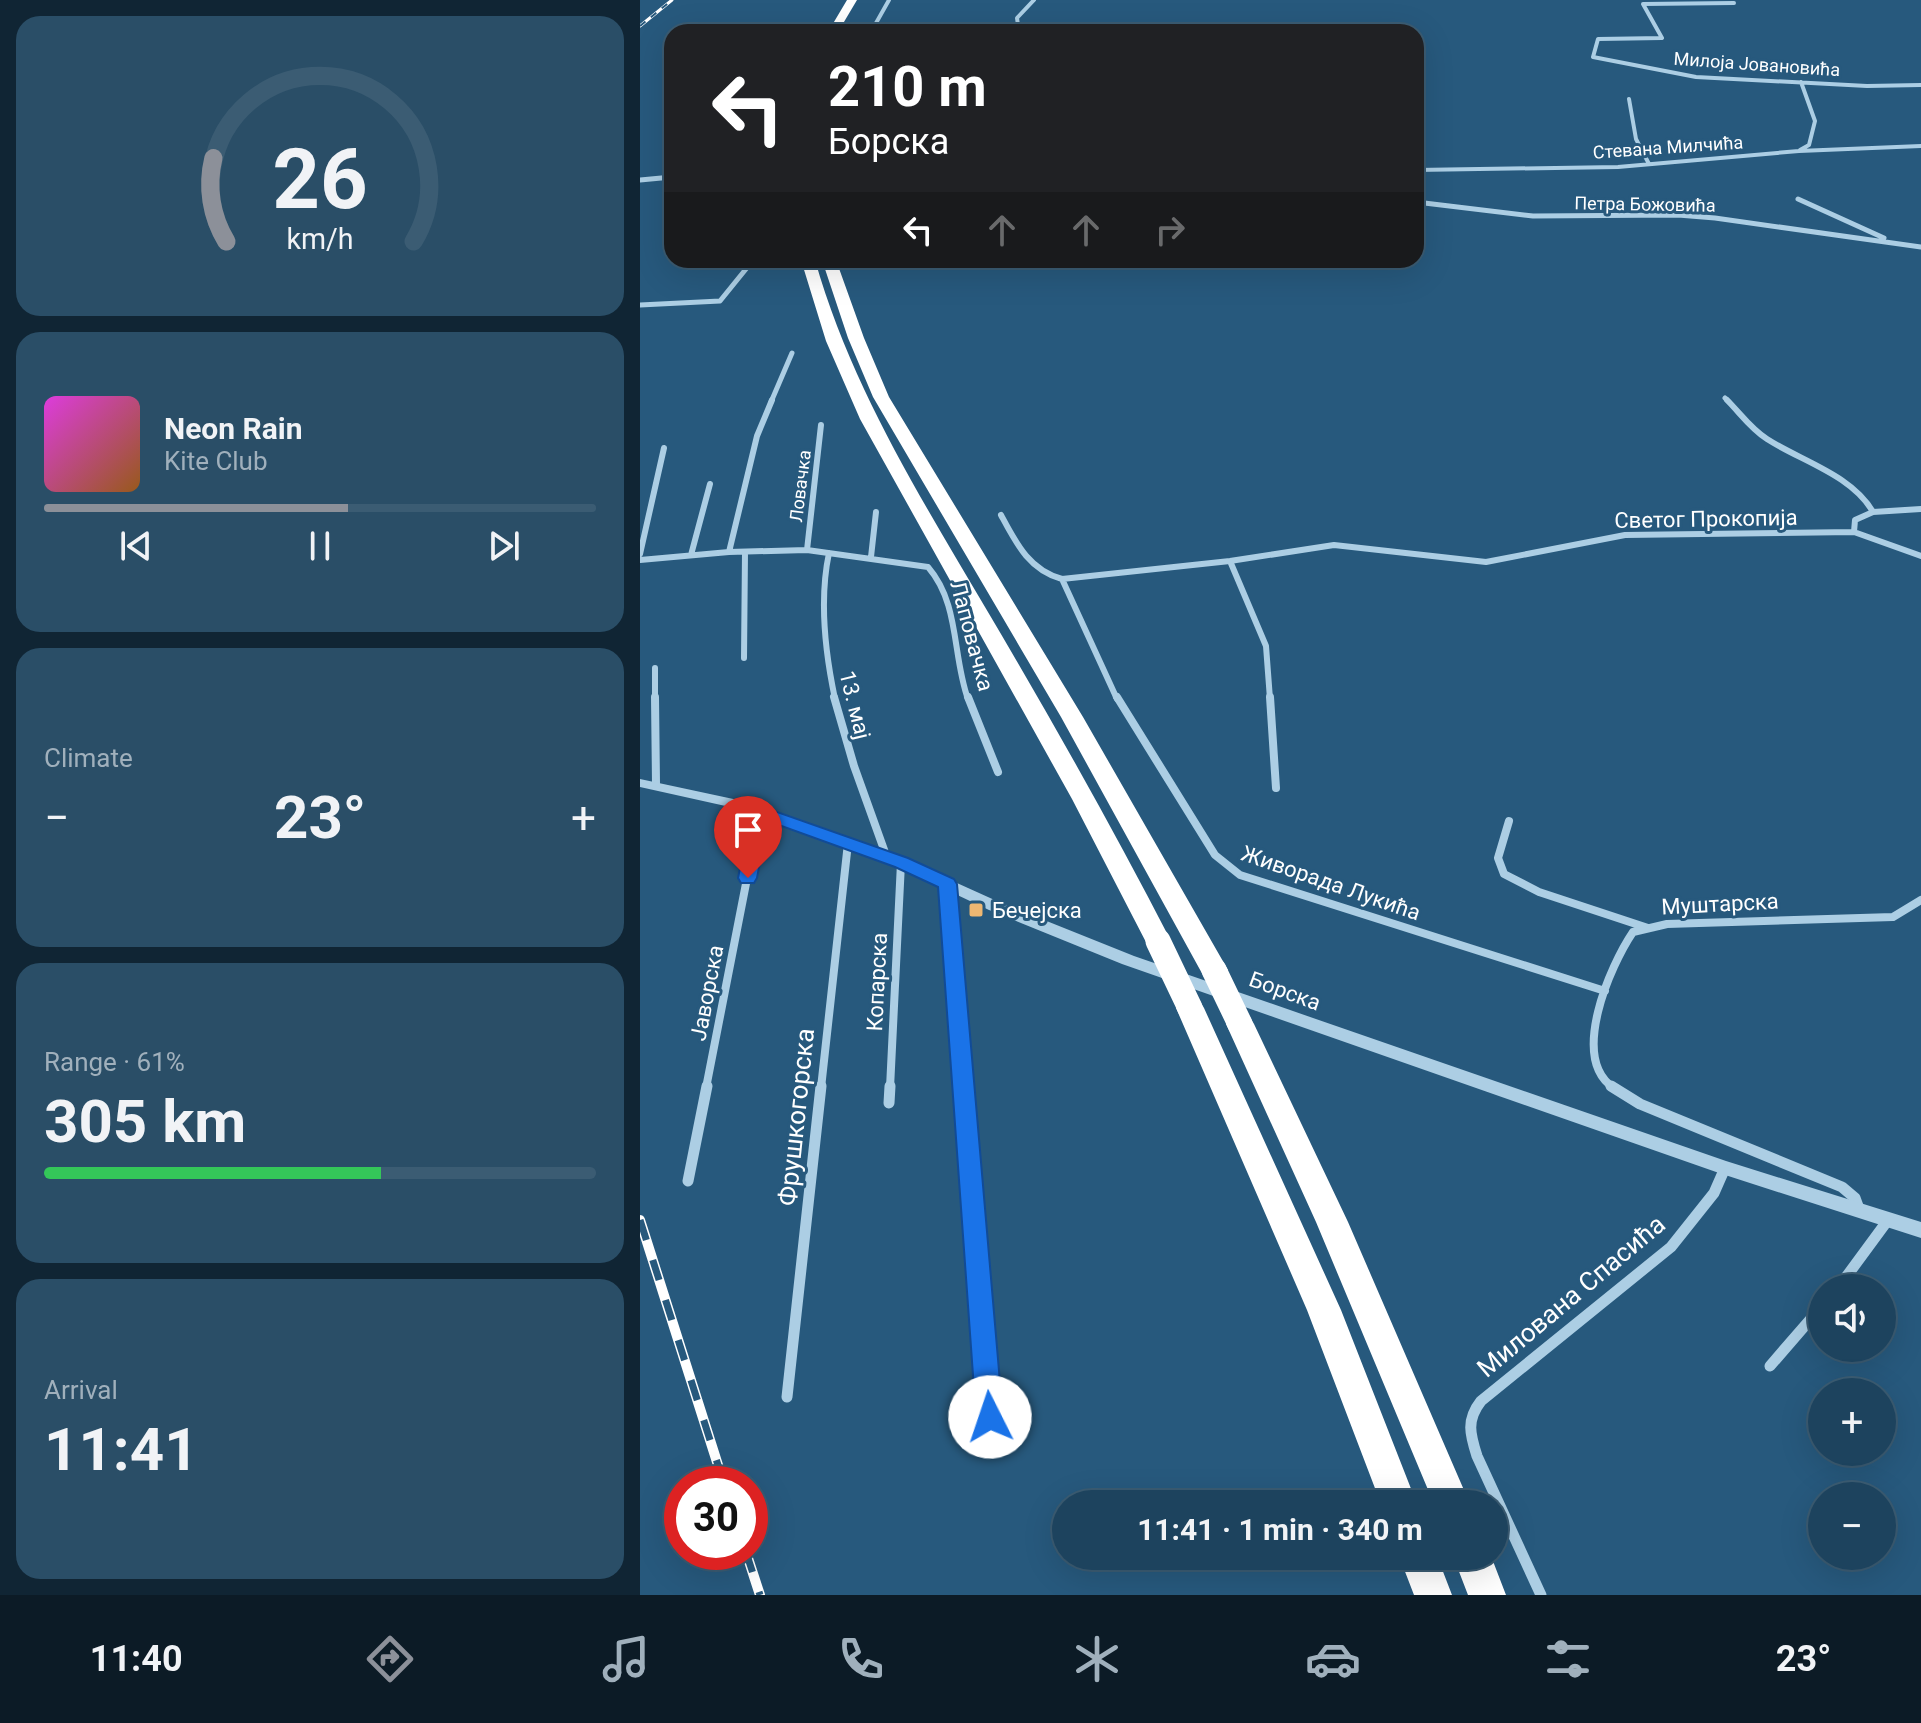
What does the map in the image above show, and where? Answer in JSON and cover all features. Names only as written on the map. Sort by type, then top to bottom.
[{"type":"highway","points":[[838,24],[852,0]]},
{"type":"highway","points":[[852,24],[866,0]]},
{"type":"highway","points":[[811,268],[833,338],[871,422],[1105,835],[1190,1008],[1324,1310],[1394,1490]]},
{"type":"highway","points":[[832,268],[881,397],[1072,717],[1214,970],[1338,1235],[1446,1490]]},
{"type":"highway","points":[[1423,1570],[1433,1595]]},
{"type":"highway","points":[[1477,1570],[1487,1595]]},
{"type":"street","points":[[876,24],[889,0]]},
{"type":"street","points":[[1018,24],[1017,18],[1034,0]]},
{"type":"street","name":"Милоја Јовановића","points":[[1734,3],[1643,4],[1662,38],[1598,39],[1593,57],[1696,77],[1921,85]]},
{"type":"street","points":[[1799,151],[1809,145],[1815,121],[1801,82]]},
{"type":"street","points":[[1629,99],[1636,139],[1649,164]]},
{"type":"street","name":"Стевана Милчића","points":[[1424,170],[1618,167],[1799,151],[1921,146]]},
{"type":"street","points":[[640,180],[664,178]]},
{"type":"street","points":[[1798,199],[1895,243]]},
{"type":"street","name":"Петра Божовића","points":[[1424,203],[1533,216],[1702,217],[1921,247]]},
{"type":"street","points":[[640,305],[720,301],[747,268]]},
{"type":"street","points":[[729,552],[757,436],[792,353]]},
{"type":"street","points":[[1725,398],[1763,436],[1841,481],[1869,503],[1873,512]]},
{"type":"street","name":"Ловачка","points":[[807,550],[821,425]]},
{"type":"street","points":[[640,557],[664,448]]},
{"type":"street","points":[[691,555],[710,484]]},
{"type":"street","points":[[1854,532],[1855,520],[1873,512],[1921,509]]},
{"type":"street","points":[[871,557],[876,512]]},
{"type":"street","points":[[1001,515],[1030,561],[1049,577],[1062,579]]},
{"type":"street","name":"Светог Прокопија","points":[[1062,579],[1230,561],[1334,545],[1486,562],[1625,535],[1854,532],[1921,556]]},
{"type":"street","name":"Лаповачка","points":[[640,557],[807,550],[925,566],[938,579],[949,604],[960,674],[998,772]]},
{"type":"street","points":[[744,658],[745,552]]},
{"type":"street","name":"13. мај","points":[[829,553],[825,639],[840,732],[894,861]]},
{"type":"street","points":[[1230,561],[1266,646],[1276,788]]},
{"type":"street","name":"Живорада Лукића","points":[[1062,579],[1122,709],[1215,855],[1226,867],[1240,875],[1605,991]]},
{"type":"street","points":[[655,668],[656,784]]},
{"type":"street","name":"Борска","points":[[640,783],[656,784],[760,812],[894,861],[994,906],[1128,960],[1725,1168],[1921,1230]]},
{"type":"street","name":"Јаворска","points":[[688,1181],[760,812]]},
{"type":"street","points":[[1509,821],[1498,862],[1502,872],[1512,881],[1537,892],[1626,917],[1648,928]]},
{"type":"street","name":"Фрушкогорска","points":[[787,1397],[848,843]]},
{"type":"street","name":"Копарска","points":[[889,1103],[894,861]]},
{"type":"street","points":[[947,884],[992,1448]]},
{"type":"street","name":"Муштарска","points":[[1860,1211],[1855,1198],[1842,1187],[1652,1109],[1608,1084],[1593,1060],[1605,991],[1618,951],[1633,932],[1667,924],[1893,917],[1921,900]]},
{"type":"street","name":"Милована Спасића","points":[[1541,1595],[1474,1449],[1469,1423],[1474,1411],[1481,1401],[1671,1247],[1714,1193],[1725,1168]]},
{"type":"street","points":[[1848,1274],[1888,1220]]},
{"type":"street","points":[[1770,1366],[1808,1322]]},
{"type":"railway","points":[[640,26],[672,0]]},
{"type":"railway","points":[[640,1220],[718,1466]]},
{"type":"railway","points":[[752,1570],[760,1595]]},
{"type":"place","name":"Бечејска","points":[[976,910]]},
{"type":"route","points":[[748,878],[760,812],[901,863],[947,884],[990,1417]]}]
